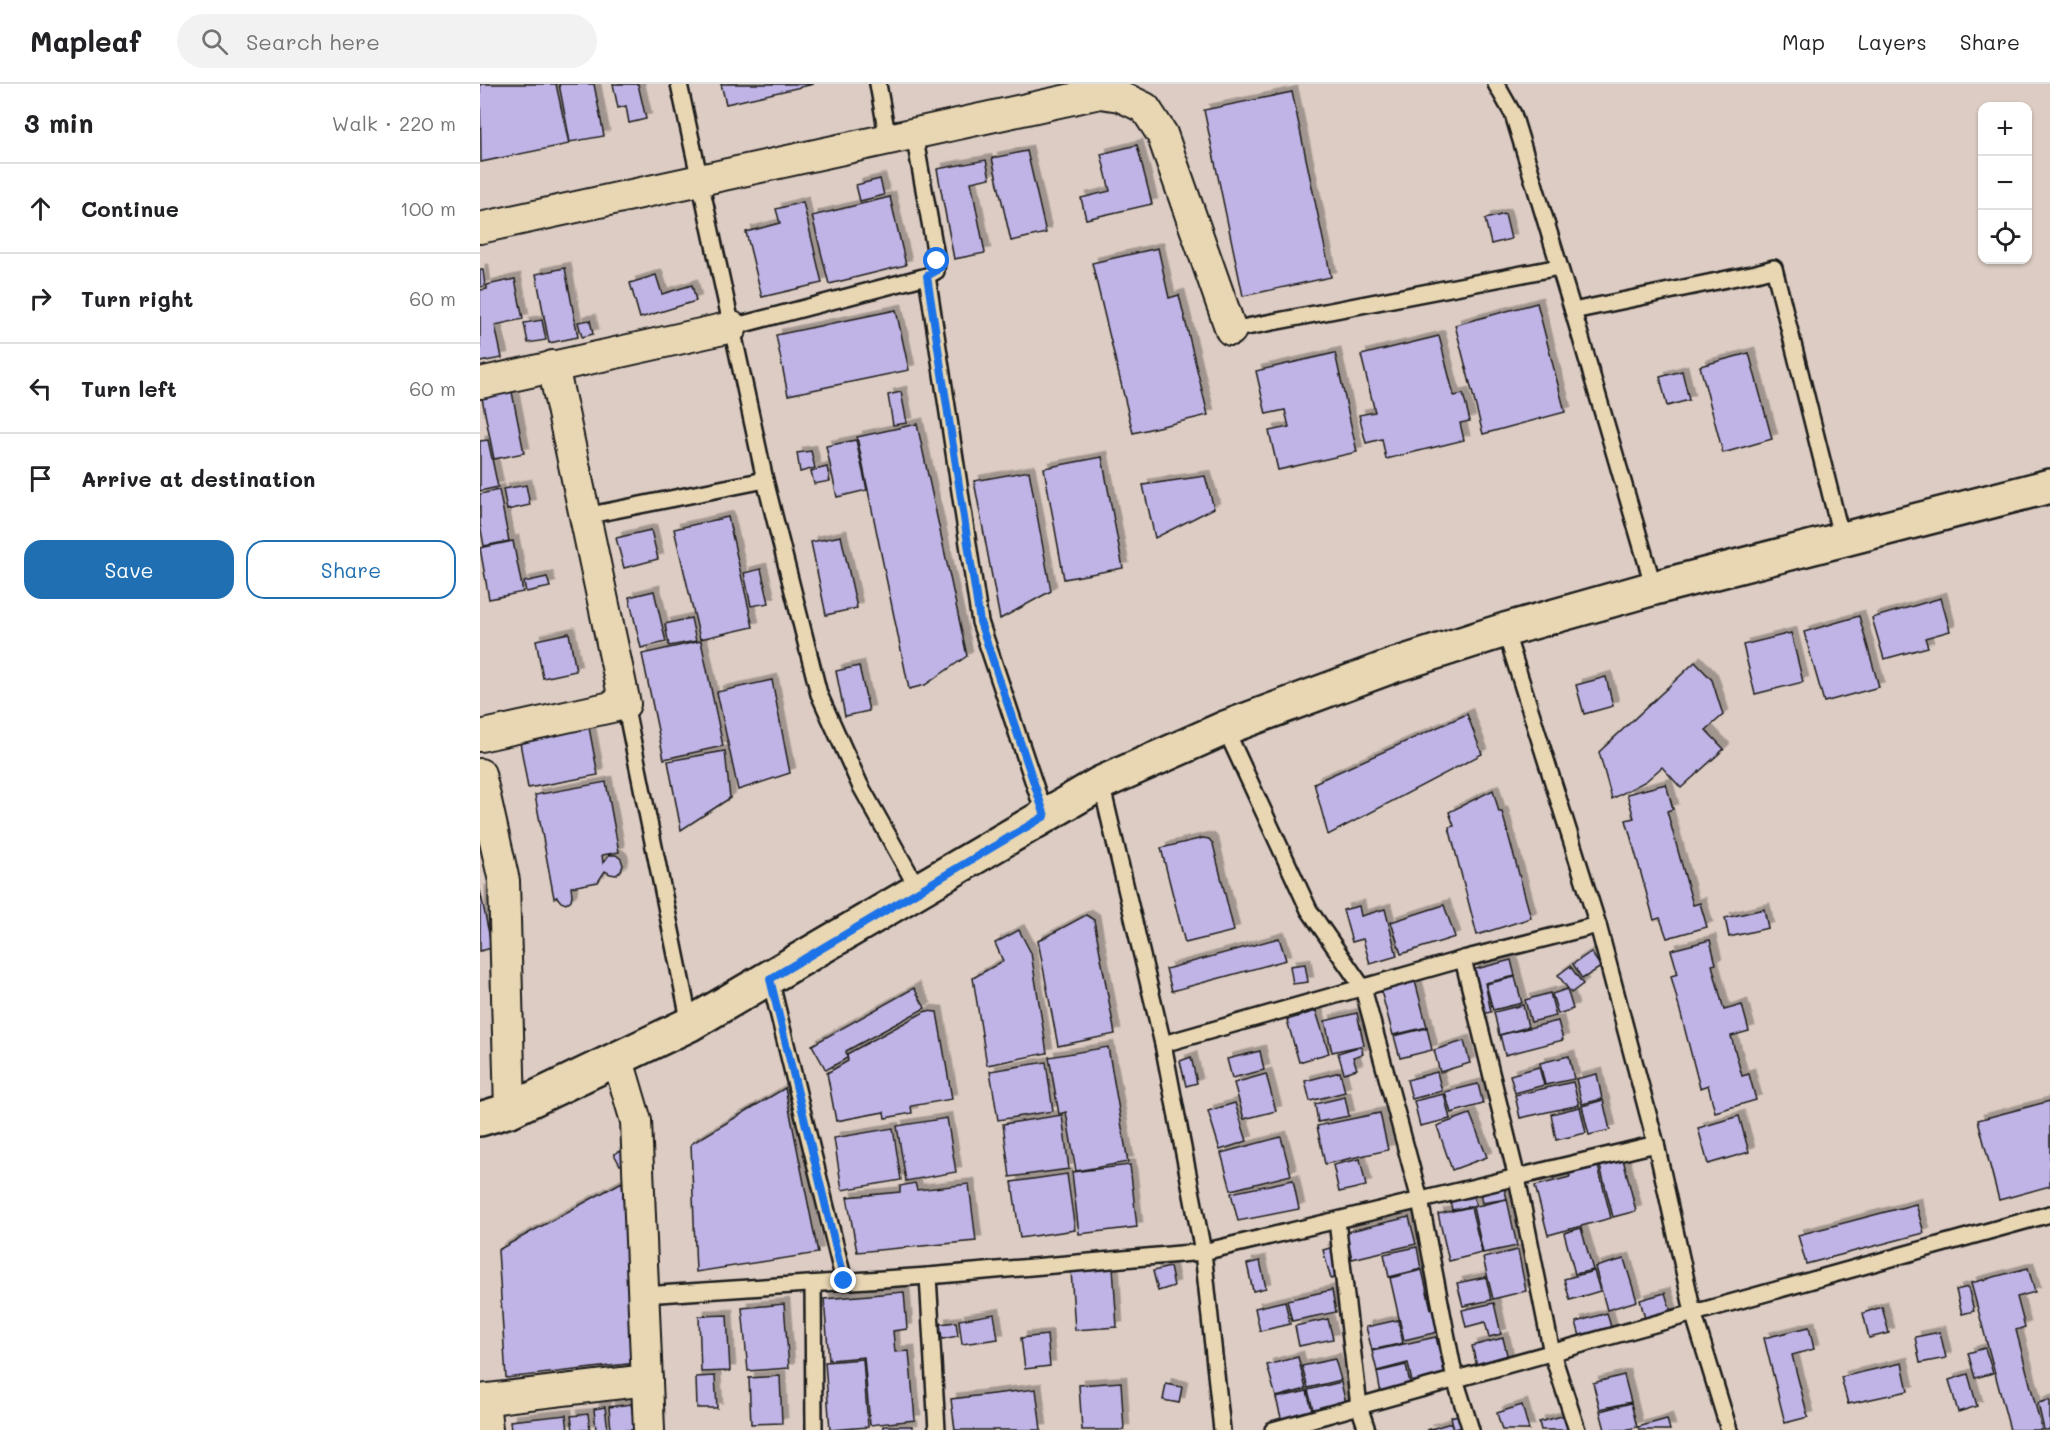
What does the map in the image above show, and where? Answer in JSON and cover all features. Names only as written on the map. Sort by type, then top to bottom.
[{"type":"street","points":[[480,228],[1100,93],[1120,96],[1145,108],[1162,134],[1231,330]]},
{"type":"street","points":[[480,383],[732,327]]},
{"type":"street","points":[[480,736],[625,704],[553,366]]},
{"type":"street","points":[[480,774],[504,881],[495,1114],[618,1060],[690,1024],[1101,783],[1225,728],[1392,666],[1505,630],[1654,588],[2050,486]]},
{"type":"street","points":[[618,1060],[636,1121],[649,1430]]},
{"type":"street","points":[[487,1430],[482,1400],[647,1380]]},
{"type":"lane","points":[[679,84],[765,480],[819,694],[860,786],[918,890]]},
{"type":"lane","points":[[732,327],[927,276],[936,271],[937,261],[901,137],[878,84]]},
{"type":"lane","points":[[1496,84],[1512,114],[1573,311],[1654,588]]},
{"type":"lane","points":[[1231,330],[1559,267]]},
{"type":"lane","points":[[1573,311],[1774,268],[1842,540]]},
{"type":"lane","points":[[927,276],[980,622],[1045,816]]},
{"type":"lane","points":[[585,516],[765,480]]},
{"type":"lane","points":[[1505,630],[1598,925],[1656,1144],[1693,1312],[1729,1430]]},
{"type":"lane","points":[[625,704],[690,1024]]},
{"type":"lane","points":[[1225,728],[1309,910],[1363,988],[1420,1200],[1455,1379],[1471,1430]]},
{"type":"lane","points":[[1101,783],[1163,1044],[1203,1252],[1222,1430]]},
{"type":"lane","points":[[1163,1044],[1463,959],[1598,925]]},
{"type":"lane","points":[[1463,959],[1517,1178],[1552,1353],[1577,1430]]},
{"type":"lane","points":[[770,979],[844,1281]]},
{"type":"lane","points":[[644,1294],[928,1276],[1203,1252],[1656,1144]]},
{"type":"lane","points":[[1272,1430],[2050,1215]]},
{"type":"lane","points":[[1337,1221],[1359,1406],[1367,1430]]},
{"type":"lane","points":[[928,1276],[937,1430]]},
{"type":"lane","points":[[813,1284],[814,1430]]},
{"type":"building","points":[[480,84],[556,84],[569,144],[481,162]]},
{"type":"building","points":[[559,84],[594,84],[604,136],[570,142]]},
{"type":"building","points":[[613,84],[638,84],[646,119],[629,123],[626,106],[618,108]]},
{"type":"building","points":[[721,84],[814,84],[726,104]]},
{"type":"building","points":[[1292,92],[1331,277],[1243,296],[1204,110]]},
{"type":"building","points":[[1137,145],[1152,204],[1086,219],[1081,198],[1110,191],[1101,154]]},
{"type":"building","points":[[1027,151],[1046,233],[1011,241],[992,158]]},
{"type":"building","points":[[986,160],[990,178],[971,182],[985,253],[954,259],[937,169]]},
{"type":"building","points":[[880,179],[884,195],[860,201],[856,185]]},
{"type":"building","points":[[890,197],[906,265],[829,284],[812,216]]},
{"type":"building","points":[[803,202],[822,283],[762,297],[746,232],[780,223],[776,209]]},
{"type":"building","points":[[1505,214],[1511,239],[1491,244],[1485,219]]},
{"type":"building","points":[[1158,248],[1169,298],[1179,295],[1208,415],[1133,433],[1092,263]]},
{"type":"building","points":[[565,268],[578,337],[549,343],[536,274]]},
{"type":"building","points":[[480,270],[483,270],[485,286],[480,287]]},
{"type":"building","points":[[656,275],[662,294],[692,285],[696,301],[640,318],[630,283]]},
{"type":"building","points":[[515,279],[523,319],[495,325],[502,358],[480,362],[480,290],[487,289],[487,285]]},
{"type":"building","points":[[1537,303],[1565,412],[1483,434],[1455,325]]},
{"type":"building","points":[[896,310],[909,370],[788,395],[776,335]]},
{"type":"building","points":[[542,320],[546,340],[528,343],[524,323]]},
{"type":"building","points":[[590,320],[593,334],[582,337],[578,322]]},
{"type":"building","points":[[1439,336],[1454,396],[1463,394],[1470,421],[1460,423],[1464,440],[1386,459],[1382,439],[1366,443],[1359,415],[1375,412],[1361,355]]},
{"type":"building","points":[[1335,353],[1357,452],[1278,470],[1269,431],[1289,427],[1285,410],[1266,414],[1256,371]]},
{"type":"building","points":[[1749,353],[1772,439],[1723,453],[1700,366]]},
{"type":"building","points":[[1682,371],[1689,400],[1667,406],[1660,377]]},
{"type":"building","points":[[512,392],[524,453],[494,459],[482,398]]},
{"type":"building","points":[[901,392],[907,423],[893,425],[888,395]]},
{"type":"building","points":[[917,424],[967,656],[925,685],[909,689],[857,437]]},
{"type":"building","points":[[488,440],[498,487],[480,491],[480,441]]},
{"type":"building","points":[[856,440],[867,490],[837,497],[826,446]]},
{"type":"building","points":[[811,451],[815,468],[800,472],[797,453]]},
{"type":"building","points":[[1102,457],[1123,568],[1064,579],[1044,468]]},
{"type":"building","points":[[827,467],[830,481],[814,484],[811,471]]},
{"type":"building","points":[[1029,471],[1051,591],[1000,619],[974,481]]},
{"type":"building","points":[[1205,476],[1214,508],[1155,538],[1143,485]]},
{"type":"building","points":[[526,485],[530,505],[507,510],[503,489]]},
{"type":"building","points":[[499,490],[509,541],[484,546],[480,524],[480,494]]},
{"type":"building","points":[[728,517],[753,627],[700,639],[674,529]]},
{"type":"building","points":[[651,530],[658,559],[624,568],[616,538]]},
{"type":"building","points":[[841,536],[857,608],[826,615],[811,542]]},
{"type":"building","points":[[513,541],[523,592],[489,599],[480,548]]},
{"type":"building","points":[[761,569],[769,603],[751,606],[744,573]]},
{"type":"building","points":[[547,577],[550,587],[526,592],[524,582]]},
{"type":"building","points":[[654,591],[666,642],[641,648],[629,597]]},
{"type":"building","points":[[1941,598],[1950,631],[1925,638],[1928,647],[1884,659],[1872,618]]},
{"type":"building","points":[[1859,616],[1879,687],[1824,702],[1804,632]]},
{"type":"building","points":[[691,618],[696,641],[669,646],[665,624]]},
{"type":"building","points":[[569,633],[576,671],[543,678],[536,640]]},
{"type":"building","points":[[1791,633],[1803,682],[1755,694],[1743,645]]},
{"type":"building","points":[[701,641],[723,746],[664,759],[642,654]]},
{"type":"building","points":[[1695,662],[1712,680],[1723,715],[1706,730],[1724,749],[1681,788],[1662,767],[1646,781],[1612,799],[1599,752]]},
{"type":"building","points":[[859,666],[869,711],[845,716],[836,671]]},
{"type":"building","points":[[1606,677],[1613,706],[1584,714],[1576,685]]},
{"type":"building","points":[[772,680],[790,773],[738,790],[717,692]]},
{"type":"building","points":[[1467,714],[1482,754],[1328,835],[1314,783]]},
{"type":"building","points":[[587,717],[598,775],[528,788],[518,731]]},
{"type":"building","points":[[725,751],[730,798],[681,830],[668,761]]},
{"type":"building","points":[[606,782],[619,852],[602,855],[603,863],[609,855],[616,855],[621,859],[623,865],[621,871],[616,875],[605,871],[598,882],[571,887],[571,900],[566,904],[557,897],[554,898],[535,795]]},
{"type":"building","points":[[1666,784],[1673,809],[1667,811],[1693,905],[1700,903],[1707,927],[1667,938],[1660,918],[1654,920],[1626,820],[1634,818],[1627,794]]},
{"type":"building","points":[[1493,790],[1499,812],[1502,812],[1531,918],[1477,935],[1449,827],[1454,826],[1449,812]]},
{"type":"building","points":[[1203,838],[1209,839],[1213,844],[1234,931],[1185,943],[1161,848]]},
{"type":"building","points":[[480,890],[492,948],[480,951]]},
{"type":"building","points":[[1444,905],[1455,937],[1401,954],[1391,922]]},
{"type":"building","points":[[1359,906],[1361,916],[1385,909],[1397,956],[1370,964],[1363,939],[1352,942],[1343,910]]},
{"type":"building","points":[[1764,909],[1768,928],[1729,937],[1725,918]]},
{"type":"building","points":[[1086,915],[1094,920],[1115,1034],[1058,1046],[1038,941]]},
{"type":"building","points":[[1019,930],[1031,953],[1047,1053],[987,1065],[973,978],[1003,961],[995,943]]},
{"type":"building","points":[[1279,938],[1286,960],[1172,991],[1166,969]]},
{"type":"building","points":[[1710,940],[1716,964],[1712,965],[1724,1010],[1742,1005],[1749,1031],[1731,1036],[1742,1076],[1749,1074],[1756,1100],[1715,1112],[1708,1085],[1700,1088],[1671,976],[1678,974],[1671,950]]},
{"type":"building","points":[[1591,952],[1601,967],[1582,979],[1573,964]]},
{"type":"building","points":[[1511,960],[1515,976],[1485,983],[1491,1012],[1482,1014],[1472,970]]},
{"type":"building","points":[[1305,964],[1308,982],[1293,984],[1290,966]]},
{"type":"building","points":[[1570,966],[1583,984],[1571,993],[1558,975]]},
{"type":"building","points":[[1515,977],[1522,1003],[1493,1010],[1486,984]]},
{"type":"building","points":[[1415,981],[1427,1027],[1393,1035],[1381,991]]},
{"type":"building","points":[[914,988],[925,1008],[846,1051],[847,1058],[826,1070],[812,1045]]},
{"type":"building","points":[[1567,989],[1573,1009],[1558,1014],[1552,994]]},
{"type":"building","points":[[1550,993],[1556,1016],[1531,1022],[1525,1000]]},
{"type":"building","points":[[1523,1005],[1528,1027],[1499,1035],[1494,1012]]},
{"type":"building","points":[[926,1011],[937,1012],[952,1099],[911,1106],[912,1113],[885,1118],[884,1112],[836,1121],[827,1073],[848,1061],[847,1054]]},
{"type":"building","points":[[1316,1011],[1329,1053],[1299,1062],[1287,1020]]},
{"type":"building","points":[[1357,1013],[1364,1045],[1332,1052],[1325,1021]]},
{"type":"building","points":[[1558,1021],[1563,1040],[1505,1055],[1500,1035]]},
{"type":"building","points":[[1427,1028],[1432,1050],[1400,1058],[1394,1036]]},
{"type":"building","points":[[1464,1041],[1470,1063],[1440,1072],[1434,1050]]},
{"type":"building","points":[[1361,1046],[1363,1054],[1353,1057],[1357,1069],[1344,1073],[1338,1053]]},
{"type":"building","points":[[1108,1047],[1128,1162],[1076,1171],[1066,1112],[1059,1114],[1049,1057]]},
{"type":"building","points":[[1260,1051],[1264,1070],[1232,1078],[1227,1059]]},
{"type":"building","points":[[1569,1056],[1574,1079],[1545,1085],[1540,1063]]},
{"type":"building","points":[[1191,1057],[1197,1083],[1186,1086],[1180,1061]]},
{"type":"building","points":[[1046,1062],[1053,1111],[998,1120],[990,1071]]},
{"type":"building","points":[[1539,1067],[1544,1085],[1515,1093],[1510,1075]]},
{"type":"building","points":[[1340,1072],[1345,1092],[1310,1101],[1305,1081]]},
{"type":"building","points":[[1437,1072],[1442,1091],[1412,1099],[1407,1080]]},
{"type":"building","points":[[1266,1074],[1276,1111],[1244,1119],[1234,1083]]},
{"type":"building","points":[[1597,1074],[1602,1099],[1582,1104],[1576,1079]]},
{"type":"building","points":[[1573,1082],[1579,1105],[1520,1118],[1515,1095]]},
{"type":"building","points":[[1478,1084],[1483,1104],[1451,1113],[1445,1092]]},
{"type":"building","points":[[785,1088],[818,1253],[696,1272],[691,1144]]},
{"type":"building","points":[[1444,1094],[1450,1119],[1420,1126],[1414,1101]]},
{"type":"building","points":[[1345,1097],[1349,1116],[1318,1122],[1315,1104]]},
{"type":"building","points":[[1603,1100],[1610,1130],[1589,1135],[1582,1106]]},
{"type":"building","points":[[2050,1101],[2050,1186],[1999,1200],[1978,1120]]},
{"type":"building","points":[[1235,1103],[1247,1141],[1220,1150],[1208,1111]]},
{"type":"building","points":[[1580,1107],[1586,1133],[1556,1140],[1551,1114]]},
{"type":"building","points":[[1380,1113],[1388,1150],[1325,1164],[1317,1126]]},
{"type":"building","points":[[1470,1114],[1487,1157],[1452,1170],[1437,1126]]},
{"type":"building","points":[[1062,1115],[1069,1169],[1010,1177],[1003,1124]]},
{"type":"building","points":[[1739,1116],[1749,1152],[1708,1164],[1698,1128]]},
{"type":"building","points":[[947,1118],[956,1172],[906,1181],[897,1126]]},
{"type":"building","points":[[893,1128],[901,1180],[842,1190],[834,1138]]},
{"type":"building","points":[[1281,1137],[1291,1175],[1231,1190],[1221,1153]]},
{"type":"building","points":[[625,1148],[631,1160],[620,1165],[614,1154]]},
{"type":"building","points":[[1622,1155],[1636,1211],[1613,1217],[1599,1162]]},
{"type":"building","points":[[1360,1159],[1366,1186],[1339,1192],[1333,1165]]},
{"type":"building","points":[[1597,1162],[1611,1218],[1548,1235],[1535,1186],[1570,1177],[1568,1170]]},
{"type":"building","points":[[1130,1165],[1137,1227],[1079,1234],[1072,1172]]},
{"type":"building","points":[[1067,1174],[1075,1230],[1020,1238],[1012,1182]]},
{"type":"building","points":[[1293,1180],[1299,1209],[1238,1221],[1231,1193]]},
{"type":"building","points":[[622,1182],[636,1363],[506,1378],[498,1250]]},
{"type":"building","points":[[915,1183],[917,1190],[969,1184],[976,1241],[857,1252],[847,1197],[900,1192],[900,1186]]},
{"type":"building","points":[[1504,1187],[1507,1199],[1482,1203],[1480,1192]]},
{"type":"building","points":[[1473,1195],[1476,1205],[1452,1210],[1450,1200]]},
{"type":"building","points":[[1507,1199],[1517,1246],[1483,1253],[1473,1207]]},
{"type":"building","points":[[1916,1204],[1924,1233],[1806,1264],[1798,1235]]},
{"type":"building","points":[[1471,1207],[1482,1253],[1449,1261],[1438,1214]]},
{"type":"building","points":[[1409,1217],[1416,1244],[1352,1259],[1346,1232]]},
{"type":"building","points":[[1581,1228],[1593,1270],[1575,1274],[1564,1233]]},
{"type":"building","points":[[1337,1246],[1344,1275],[1331,1279],[1323,1250]]},
{"type":"building","points":[[1417,1247],[1421,1269],[1389,1277],[1384,1254]]},
{"type":"building","points":[[1518,1250],[1526,1291],[1493,1299],[1483,1258]]},
{"type":"building","points":[[1624,1259],[1637,1301],[1607,1310],[1595,1267]]},
{"type":"building","points":[[1260,1261],[1266,1288],[1253,1291],[1247,1264]]},
{"type":"building","points":[[1113,1267],[1117,1327],[1075,1330],[1071,1270]]},
{"type":"building","points":[[1170,1267],[1174,1286],[1158,1291],[1153,1271]]},
{"type":"building","points":[[2028,1268],[2035,1292],[2017,1297],[2025,1327],[2016,1330],[2042,1430],[2010,1430],[1971,1283]]},
{"type":"building","points":[[1422,1270],[1431,1309],[1441,1307],[1446,1330],[1404,1340],[1390,1278]]},
{"type":"building","points":[[1594,1271],[1600,1291],[1570,1300],[1564,1279]]},
{"type":"building","points":[[1486,1277],[1491,1300],[1463,1306],[1457,1283]]},
{"type":"building","points":[[1968,1287],[1974,1311],[1962,1314],[1956,1290]]},
{"type":"building","points":[[1332,1290],[1336,1312],[1292,1321],[1287,1300]]},
{"type":"building","points":[[904,1292],[907,1329],[893,1331],[895,1352],[909,1351],[915,1420],[870,1425],[864,1357],[829,1360],[824,1299]]},
{"type":"building","points":[[1665,1293],[1674,1321],[1648,1329],[1640,1300]]},
{"type":"building","points":[[1285,1301],[1290,1324],[1260,1331],[1255,1308]]},
{"type":"building","points":[[1494,1303],[1501,1334],[1489,1337],[1485,1322],[1466,1327],[1462,1310]]},
{"type":"building","points":[[784,1304],[789,1368],[748,1371],[742,1308]]},
{"type":"building","points":[[1882,1307],[1889,1333],[1869,1338],[1863,1313]]},
{"type":"building","points":[[1607,1313],[1614,1338],[1583,1347],[1576,1322]]},
{"type":"building","points":[[994,1314],[998,1339],[962,1344],[959,1320]]},
{"type":"building","points":[[727,1315],[730,1371],[701,1372],[699,1316]]},
{"type":"building","points":[[1328,1319],[1333,1339],[1299,1346],[1295,1326]]},
{"type":"building","points":[[1398,1320],[1403,1343],[1372,1350],[1366,1327]]},
{"type":"building","points":[[956,1322],[958,1336],[942,1339],[940,1324]]},
{"type":"building","points":[[1809,1327],[1814,1349],[1792,1355],[1808,1417],[1785,1423],[1764,1338]]},
{"type":"building","points":[[1940,1332],[1946,1358],[1920,1363],[1915,1337]]},
{"type":"building","points":[[1047,1335],[1050,1366],[1025,1369],[1021,1338]]},
{"type":"building","points":[[1436,1337],[1446,1380],[1413,1387],[1408,1363],[1377,1371],[1372,1351]]},
{"type":"building","points":[[1503,1338],[1510,1367],[1479,1374],[1472,1346]]},
{"type":"building","points":[[1985,1348],[1993,1373],[1975,1378],[1968,1353]]},
{"type":"building","points":[[1298,1357],[1306,1389],[1276,1397],[1267,1365]]},
{"type":"building","points":[[863,1359],[868,1427],[830,1430],[825,1362]]},
{"type":"building","points":[[1335,1359],[1341,1380],[1308,1388],[1302,1366]]},
{"type":"building","points":[[1902,1363],[1908,1391],[1848,1404],[1841,1377]]},
{"type":"building","points":[[1406,1365],[1411,1388],[1381,1394],[1377,1372]]},
{"type":"building","points":[[1968,1374],[1977,1406],[1958,1412],[1949,1380]]},
{"type":"building","points":[[1624,1375],[1631,1402],[1600,1409],[1593,1383]]},
{"type":"building","points":[[715,1376],[717,1408],[697,1408],[696,1377]]},
{"type":"building","points":[[780,1376],[782,1423],[751,1424],[749,1378]]},
{"type":"building","points":[[1121,1382],[1124,1430],[1082,1430],[1079,1385]]},
{"type":"building","points":[[1341,1382],[1348,1413],[1316,1421],[1308,1390]]},
{"type":"building","points":[[1166,1384],[1182,1387],[1179,1403],[1163,1400]]},
{"type":"building","points":[[1036,1389],[1041,1430],[955,1430],[951,1399]]},
{"type":"building","points":[[1307,1391],[1315,1422],[1284,1429],[1276,1398]]},
{"type":"building","points":[[2050,1400],[2050,1430],[2044,1430],[2038,1403]]},
{"type":"building","points":[[1631,1403],[1637,1427],[1625,1430],[1605,1430],[1600,1411]]},
{"type":"building","points":[[631,1404],[635,1430],[611,1430],[609,1407]]},
{"type":"building","points":[[1522,1405],[1529,1430],[1502,1430],[1497,1413]]},
{"type":"building","points":[[605,1407],[608,1430],[596,1430],[594,1409]]},
{"type":"building","points":[[1464,1413],[1468,1426],[1454,1429],[1451,1417]]},
{"type":"building","points":[[588,1414],[590,1430],[573,1430],[571,1416]]},
{"type":"building","points":[[566,1415],[568,1430],[511,1430],[510,1421]]},
{"type":"building","points":[[1566,1415],[1570,1430],[1541,1430],[1539,1422]]},
{"type":"building","points":[[1667,1419],[1670,1430],[1639,1430],[1638,1427]]},
{"type":"building","points":[[1451,1423],[1453,1430],[1427,1430]]},
{"type":"building","points":[[883,1426],[912,1426],[912,1430],[883,1430]]},
{"type":"route","points":[[844,1281],[770,979],[1045,816],[980,622],[927,276],[936,271],[937,261]]}]
